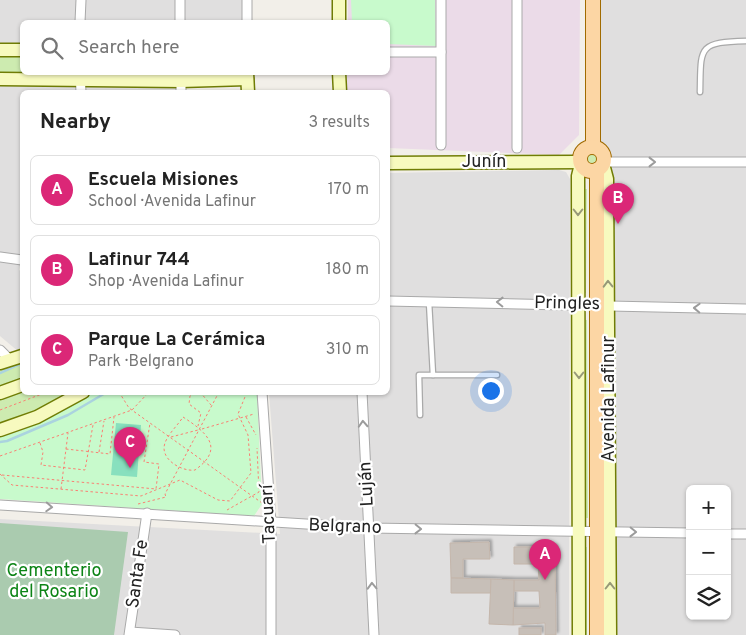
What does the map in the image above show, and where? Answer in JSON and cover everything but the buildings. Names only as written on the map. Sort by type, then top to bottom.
[{"type":"main road","points":[[593,0],[594,147]]},
{"type":"main road","points":[[594,147],[601,151],[592,166],[580,156],[584,150],[594,147]]},
{"type":"main road","name":"Avenida Lafinur","points":[[592,166],[594,532],[597,635]]},
{"type":"main road","name":"Avenida Lafinur","points":[[590,635],[594,532]]},
{"type":"street","points":[[80,20],[81,0]]},
{"type":"street","points":[[180,0],[180,20]]},
{"type":"street","points":[[247,0],[247,20]]},
{"type":"street","points":[[338,0],[339,20]]},
{"type":"street","points":[[441,0],[441,145]]},
{"type":"street","points":[[517,0],[517,148]]},
{"type":"street","points":[[0,50],[20,50]]},
{"type":"street","points":[[390,52],[441,52]]},
{"type":"street","points":[[340,75],[340,90]]},
{"type":"street","points":[[0,79],[80,82],[181,82],[247,76],[248,90]]},
{"type":"street","name":"Junín","points":[[390,163],[592,166],[746,162]]},
{"type":"street","name":"Avenida Lafinur","points":[[592,166],[607,178],[594,304]]},
{"type":"street","points":[[0,257],[20,260]]},
{"type":"street","name":"Pringles","points":[[390,301],[594,304],[746,309]]},
{"type":"street","points":[[0,350],[5,362],[20,357]]},
{"type":"street","points":[[0,393],[20,386]]},
{"type":"street","points":[[0,430],[37,417],[78,395]]},
{"type":"street","name":"Tacuarí","points":[[262,395],[271,523],[271,635]]},
{"type":"street","name":"Luján","points":[[362,395],[374,635]]},
{"type":"street","name":"Belgrano","points":[[0,505],[149,509],[271,523],[370,528],[686,533]]},
{"type":"street","name":"Santa Fe","points":[[129,633],[149,509]]},
{"type":"street","name":"Avenida Lafinur","points":[[579,635],[594,532]]},
{"type":"street","name":"Avenida Lafinur","points":[[594,532],[610,635]]},
{"type":"street","points":[[731,534],[746,534]]},
{"type":"street","points":[[129,633],[175,635]]},
{"type":"lane","points":[[700,92],[701,60],[704,50],[721,41],[746,41]]},
{"type":"lane","points":[[429,301],[433,375]]},
{"type":"lane","points":[[420,415],[419,375],[497,375]]},
{"type":"path","points":[[0,410],[39,395]]},
{"type":"path","points":[[121,395],[132,410],[270,509]]},
{"type":"path","points":[[0,456],[132,410],[146,395]]},
{"type":"path","points":[[191,395],[189,404],[201,413],[199,428]]},
{"type":"path","points":[[203,395],[212,406]]},
{"type":"path","points":[[149,509],[135,505],[166,497],[165,494],[171,482],[218,395]]},
{"type":"path","points":[[0,474],[12,485],[141,496],[171,482],[184,481],[218,500],[227,502],[251,473],[248,435],[238,410],[246,395]]},
{"type":"path","points":[[170,437],[255,413],[255,421]]},
{"type":"path","points":[[66,448],[110,454],[114,416]]},
{"type":"path","points":[[246,416],[256,437],[256,428]]},
{"type":"path","points":[[183,417],[199,428],[209,439],[210,447],[204,462],[195,470],[179,467],[168,459],[164,446],[170,437],[183,417]]},
{"type":"path","points":[[99,453],[104,420]]},
{"type":"path","points":[[150,423],[144,462],[159,464],[156,489]]},
{"type":"path","points":[[40,443],[43,452],[41,465],[85,470],[93,424]]},
{"type":"path","points":[[60,489],[68,433]]},
{"type":"path","points":[[224,512],[260,492],[257,447]]},
{"type":"path","points":[[0,474],[156,489]]},
{"type":"shaded area","points":[[0,0],[244,0],[244,20],[20,20],[20,75],[177,75],[177,90],[20,90],[20,352],[0,336]]},
{"type":"shaded area","points":[[348,0],[580,0],[579,135],[559,155],[390,148],[390,90],[347,90],[347,75],[390,75],[390,20],[348,20]]},
{"type":"shaded area","points":[[596,0],[746,0],[746,635],[593,635]]},
{"type":"shaded area","points":[[559,170],[566,172],[570,179],[569,635],[0,635],[0,519],[280,534],[269,395],[390,395],[390,173]]},
{"type":"green space","points":[[351,0],[435,0],[436,46],[390,44],[390,20],[352,20]]},
{"type":"green space","points":[[20,54],[20,75],[0,75],[0,55]]},
{"type":"green space","points":[[100,75],[175,75],[100,76]]},
{"type":"green space","points":[[591,152],[596,154],[598,159],[596,164],[591,166],[586,164],[584,159],[586,154]]},
{"type":"green space","points":[[582,189],[587,189],[586,293],[582,293]]},
{"type":"green space","points":[[583,320],[587,320],[588,518],[583,518]]},
{"type":"green space","points":[[20,361],[20,382],[0,389],[0,368]]},
{"type":"green space","points":[[20,391],[20,395],[71,395],[0,426],[0,397]]},
{"type":"green space","points":[[87,395],[257,395],[262,504],[254,516],[0,499],[0,437],[20,431]]},
{"type":"green space","points":[[116,423],[141,425],[137,477],[111,475]]},
{"type":"green space","name":"Cementerio del Rosario","points":[[0,523],[128,532],[114,635],[0,635]]},
{"type":"green space","points":[[583,547],[587,547],[587,635],[582,635]]},
{"type":"waterway","points":[[0,373],[20,364]]},
{"type":"waterway","points":[[0,442],[7,441],[68,415],[102,395]]},
{"type":"place","name":"Lafinur 744","points":[[618,224]]},
{"type":"place","name":"Parque La Cerámica","points":[[130,468]]},
{"type":"place","name":"Escuela Misiones","points":[[545,580]]}]
